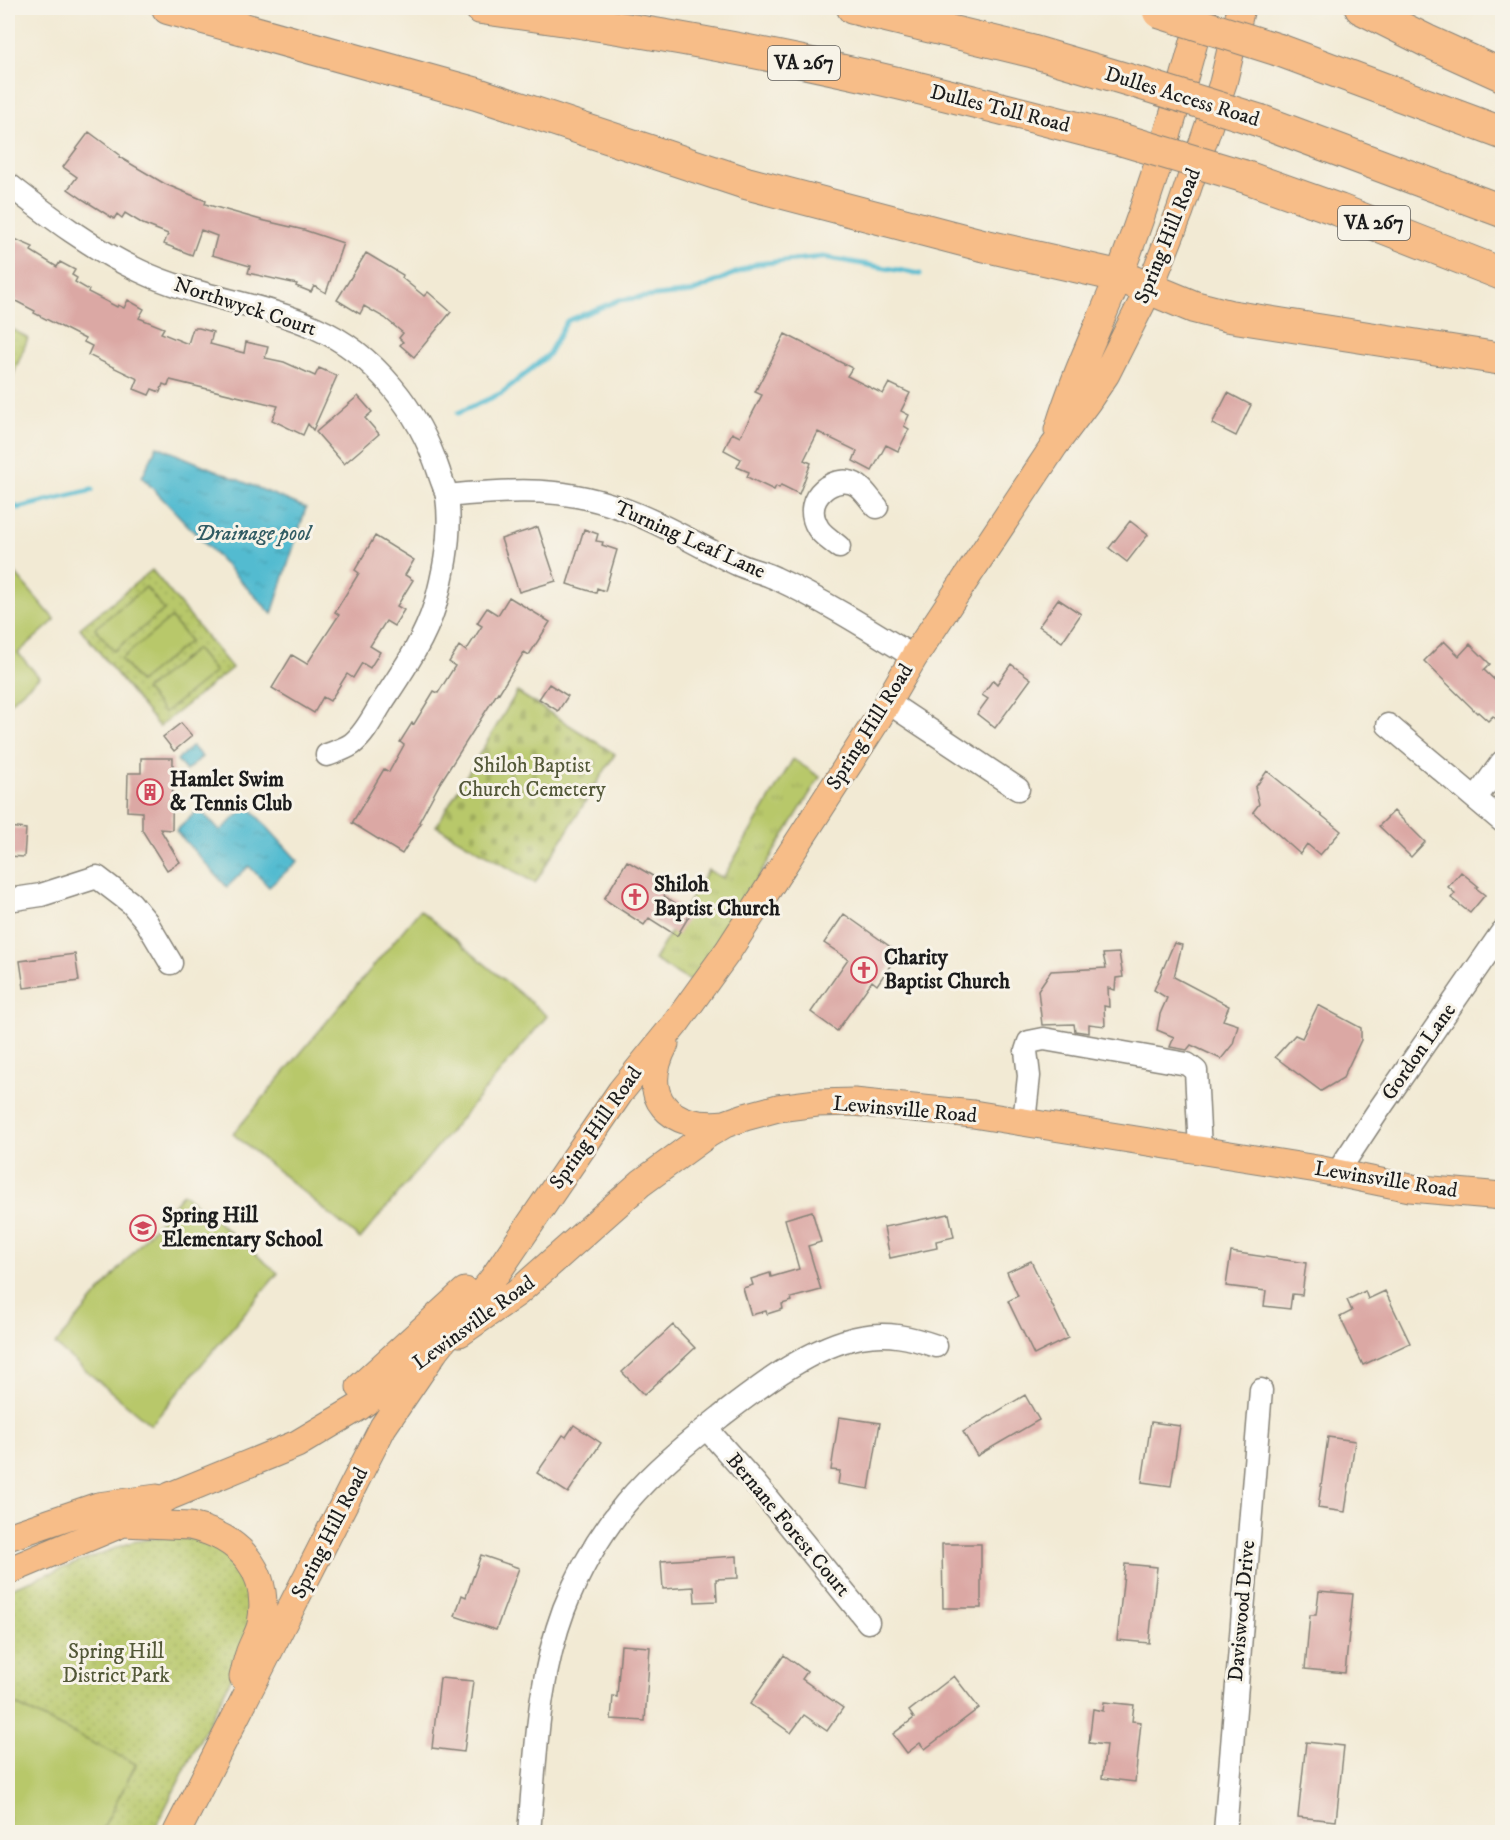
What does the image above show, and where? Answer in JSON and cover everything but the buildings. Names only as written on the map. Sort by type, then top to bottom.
[{"type":"highway","points":[[168,8],[477,94],[746,183],[982,245],[1119,276],[1194,307],[1228,316],[1503,359]]},
{"type":"highway","name":"Dulles Toll Road","points":[[481,8],[695,41],[843,71],[1123,140],[1243,176],[1339,210],[1502,274]]},
{"type":"highway","name":"Dulles Access Road","points":[[854,8],[1031,51],[1261,121],[1503,211]]},
{"type":"highway","points":[[1361,8],[1503,75]]},
{"type":"highway","points":[[1390,8],[1503,51]]},
{"type":"highway","points":[[1151,10],[1279,50],[1503,132]]},
{"type":"main road","name":"Spring Hill Road","points":[[1054,446],[1068,394],[1119,276],[1137,228],[1188,69],[1203,8]]},
{"type":"main road","name":"Spring Hill Road","points":[[177,1833],[383,1427],[434,1352],[492,1280],[621,1091],[676,1023],[728,951],[914,657],[1054,446],[1106,374],[1149,289],[1180,212],[1223,84],[1241,8]]},
{"type":"main road","points":[[676,1023],[655,1070],[655,1086],[660,1101],[669,1113],[682,1121],[701,1125],[725,1124]]},
{"type":"main road","name":"Lewinsville Road","points":[[8,1570],[123,1523],[170,1496],[297,1444],[359,1407],[518,1293],[650,1176],[677,1155],[725,1124],[778,1108],[817,1103],[854,1102],[1024,1122],[1338,1173],[1410,1188],[1503,1196]]},
{"type":"main road","points":[[297,1444],[461,1295],[542,1206]]},
{"type":"main road","name":"Lewinsville Road","points":[[19,1533],[98,1506],[170,1496]]},
{"type":"main road","points":[[123,1523],[201,1528],[238,1548],[251,1562],[260,1579],[261,1624],[248,1657],[232,1726]]},
{"type":"main road","points":[[8,1570],[22,1554],[30,1539],[19,1533]]},
{"type":"street","name":"Northwyck Court","points":[[8,184],[62,225],[140,272],[216,298],[317,328],[363,357],[394,389],[417,420],[435,459],[447,496],[444,562],[430,622],[418,647],[366,728],[352,744],[327,755]]},
{"type":"street","points":[[839,547],[818,529],[812,512],[815,498],[840,482],[857,485],[877,507]]},
{"type":"street","name":"Turning Leaf Lane","points":[[447,496],[505,490],[542,491],[602,501],[632,512],[738,565],[772,576],[802,591],[914,657]]},
{"type":"street","points":[[886,701],[1018,789]]},
{"type":"street","points":[[1388,725],[1503,821]]},
{"type":"street","points":[[1476,798],[1503,762]]},
{"type":"street","points":[[8,900],[41,895],[97,877],[131,903],[146,921],[171,963]]},
{"type":"street","name":"Gordon Lane","points":[[1338,1173],[1378,1111],[1503,932]]},
{"type":"street","points":[[1024,1122],[1029,1076],[1026,1051],[1029,1042],[1044,1039],[1187,1064],[1196,1071],[1200,1150]]},
{"type":"street","points":[[530,1833],[543,1681],[552,1644],[571,1592],[595,1545],[626,1503],[671,1458],[706,1428],[784,1370],[836,1344],[859,1337],[882,1334],[908,1336],[936,1346]]},
{"type":"street","name":"Daviswood Drive","points":[[1225,1833],[1261,1390]]},
{"type":"street","name":"Bernane Forest Court","points":[[706,1428],[754,1482],[868,1622]]},
{"type":"green space","points":[[8,327],[28,338],[8,388]]},
{"type":"green space","points":[[8,565],[55,620],[18,653],[39,677],[8,704]]},
{"type":"green space","points":[[152,570],[232,668],[159,727],[80,628]]},
{"type":"green space","points":[[146,587],[164,610],[114,651],[95,628]]},
{"type":"green space","points":[[171,618],[190,641],[139,682],[121,659]]},
{"type":"green space","points":[[196,649],[215,672],[164,713],[145,690]]},
{"type":"green space","name":"Shiloh Baptist Church Cemetery","points":[[517,692],[615,754],[535,883],[436,826]]},
{"type":"green space","points":[[793,759],[820,777],[693,983],[654,960],[708,870],[723,878]]},
{"type":"green space","points":[[420,910],[547,1016],[360,1239],[233,1134]]},
{"type":"green space","points":[[183,1193],[278,1273],[151,1425],[55,1345]]},
{"type":"green space","name":"Spring Hill District Park","points":[[167,1536],[218,1542],[255,1589],[251,1639],[153,1832],[8,1832],[8,1589],[132,1542]]},
{"type":"green space","points":[[8,1701],[136,1764],[101,1832],[8,1832]]},
{"type":"water","name":"Drainage pool","points":[[157,446],[306,508],[272,614],[142,477]]},
{"type":"water","points":[[192,746],[202,757],[186,771],[177,760]]},
{"type":"water","points":[[248,806],[298,861],[269,887],[249,866],[227,887],[176,831],[199,809],[220,831]]},
{"type":"waterway","points":[[458,413],[502,393],[548,355],[567,321],[619,300],[692,292],[756,264],[823,257],[920,274]]},
{"type":"waterway","points":[[8,502],[18,508],[92,490]]},
{"type":"place","name":"Hamlet Swim & Tennis Club","points":[[150,792]]},
{"type":"place","name":"Shiloh Baptist Church","points":[[635,897]]},
{"type":"place","name":"Charity Baptist Church","points":[[864,970]]},
{"type":"place","name":"Spring Hill Elementary School","points":[[143,1228]]}]
